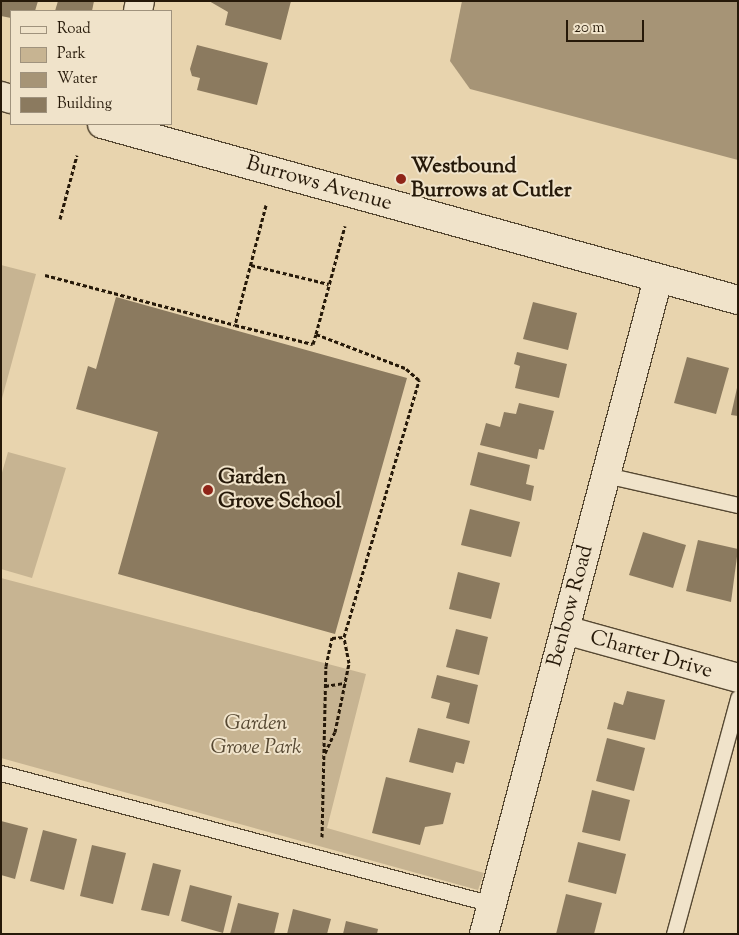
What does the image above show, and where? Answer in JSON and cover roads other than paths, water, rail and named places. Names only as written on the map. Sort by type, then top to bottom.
[{"type":"street","name":"Burrows Avenue","points":[[110,125],[738,300]]},
{"type":"street","name":"Benbow Road","points":[[484,934],[658,279]]},
{"type":"street","name":"Charter Drive","points":[[565,630],[738,678]]},
{"type":"lane","points":[[606,475],[738,505]]},
{"type":"lane","points":[[674,934],[738,698]]},
{"type":"lane","points":[[1,773],[492,904]]},
{"type":"water","points":[[462,1],[738,1],[738,160],[470,89],[450,61]]},
{"type":"place","name":"Westbound Burrows at Cutler","points":[[401,179]]},
{"type":"place","name":"Garden Grove School","points":[[208,490]]},
{"type":"park label","name":"Garden Grove Park","points":[[256,736]]}]
